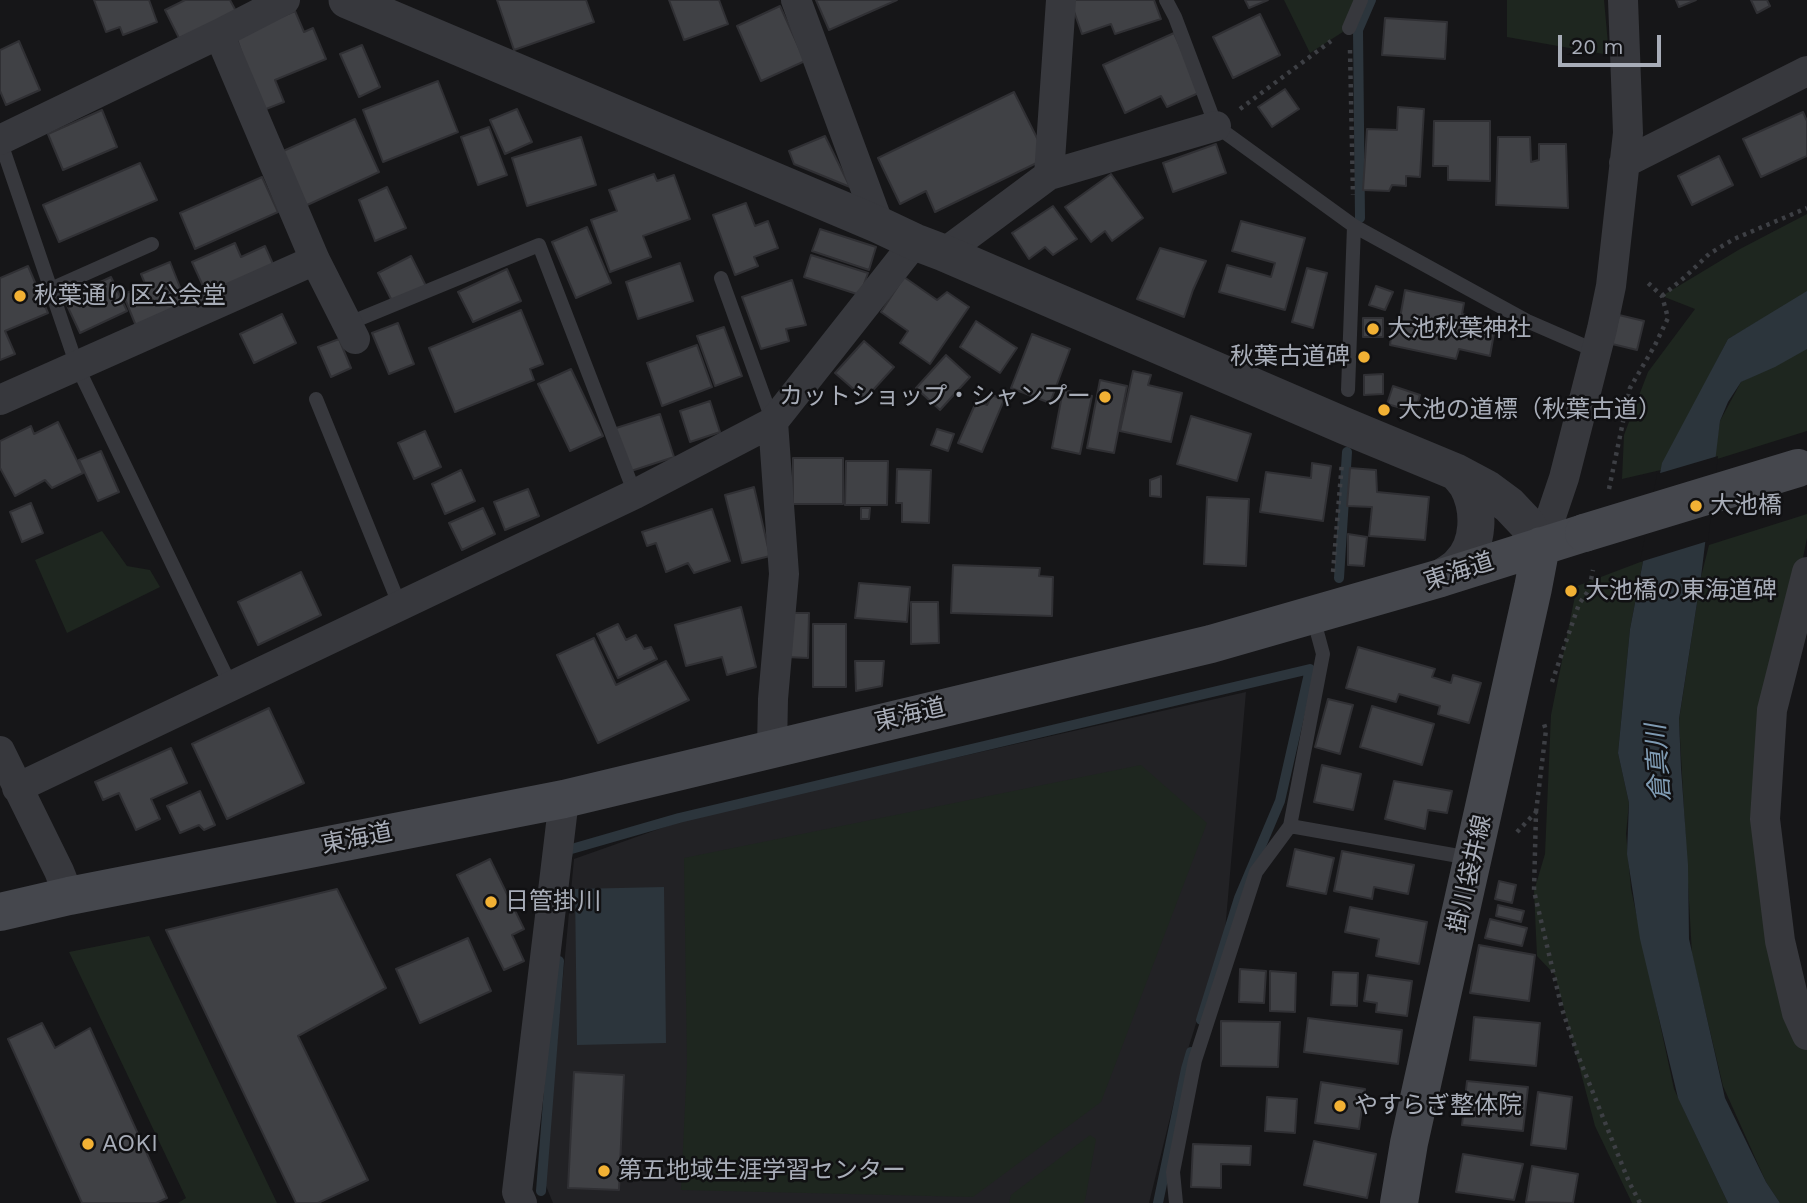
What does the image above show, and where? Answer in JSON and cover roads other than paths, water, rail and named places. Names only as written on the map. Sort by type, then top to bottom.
[{"type":"main road","name":"東海道","points":[[0,912],[69,896],[564,799],[1211,644],[1441,578],[1541,546],[1589,548],[1803,467]]},
{"type":"main road","name":"掛川袋井線","points":[[1399,1203],[1417,1105],[1541,546]]},
{"type":"street","points":[[0,140],[285,0]]},
{"type":"street","points":[[347,0],[1456,472],[1486,488],[1509,505],[1526,523],[1541,546]]},
{"type":"street","points":[[796,0],[879,225]]},
{"type":"street","points":[[1049,175],[1061,0]]},
{"type":"street","points":[[1541,546],[1564,478],[1611,286],[1628,133],[1623,0]]},
{"type":"street","points":[[219,34],[315,260],[351,331]]},
{"type":"street","points":[[1624,163],[1807,71]]},
{"type":"street","points":[[17,788],[635,494],[773,422],[929,247],[1049,175],[1216,126]]},
{"type":"street","points":[[0,400],[315,260]]},
{"type":"street","points":[[772,748],[773,699],[784,574],[773,422]]},
{"type":"street","points":[[1441,578],[1460,565],[1473,541],[1476,529],[1473,501],[1467,486],[1456,472]]},
{"type":"street","points":[[1807,572],[1772,710],[1765,819],[1780,941],[1797,1013],[1807,1035]]},
{"type":"street","points":[[0,751],[69,896]]},
{"type":"street","points":[[522,1203],[517,1192],[564,799]]},
{"type":"lane","points":[[1166,0],[1216,126],[1354,226],[1527,321],[1596,351]]},
{"type":"lane","points":[[1349,28],[1362,0]]},
{"type":"lane","points":[[0,140],[77,366],[231,686]]},
{"type":"lane","points":[[1348,390],[1354,226]]},
{"type":"lane","points":[[51,289],[152,244]]},
{"type":"lane","points":[[351,331],[539,245],[635,494]]},
{"type":"lane","points":[[721,278],[773,422]]},
{"type":"lane","points":[[316,399],[400,606]]},
{"type":"lane","points":[[1176,1203],[1173,1172],[1195,1060],[1256,872],[1290,827],[1323,654],[1313,616]]},
{"type":"lane","points":[[1290,827],[1473,858]]},
{"type":"water","name":"倉真川","points":[[1807,291],[1807,349],[1741,382],[1720,421],[1701,577],[1679,719],[1688,865],[1689,939],[1725,1098],[1766,1182],[1780,1203],[1728,1203],[1678,1098],[1640,939],[1627,854],[1629,803],[1618,753],[1630,629],[1662,463],[1728,339]]},
{"type":"water","points":[[664,887],[666,1043],[577,1045],[575,889]]},
{"type":"waterway","points":[[1360,218],[1358,30],[1371,0]]},
{"type":"waterway","points":[[1339,578],[1347,452]]},
{"type":"waterway","points":[[567,857],[568,850],[679,818],[1310,669],[1280,801],[1239,898],[1201,1020]]},
{"type":"waterway","points":[[541,1191],[559,961]]},
{"type":"waterway","points":[[1158,1203],[1191,1052]]},
{"type":"place","name":"秋葉通り区公会堂","points":[[20,296]]},
{"type":"place","name":"大池秋葉神社","points":[[1373,329]]},
{"type":"place","name":"秋葉古道碑","points":[[1364,357]]},
{"type":"place","name":"カットショップ・シャンプー","points":[[1105,397]]},
{"type":"place","name":"大池の道標（秋葉古道）","points":[[1384,410]]},
{"type":"place","name":"大池橋","points":[[1696,506]]},
{"type":"place","name":"大池橋の東海道碑","points":[[1571,591]]},
{"type":"place","name":"日管掛川","points":[[491,902]]},
{"type":"place","name":"やすらぎ整体院","points":[[1340,1106]]},
{"type":"place","name":"AOKI","points":[[88,1144]]},
{"type":"place","name":"第五地域生涯学習センター","points":[[604,1171]]}]
